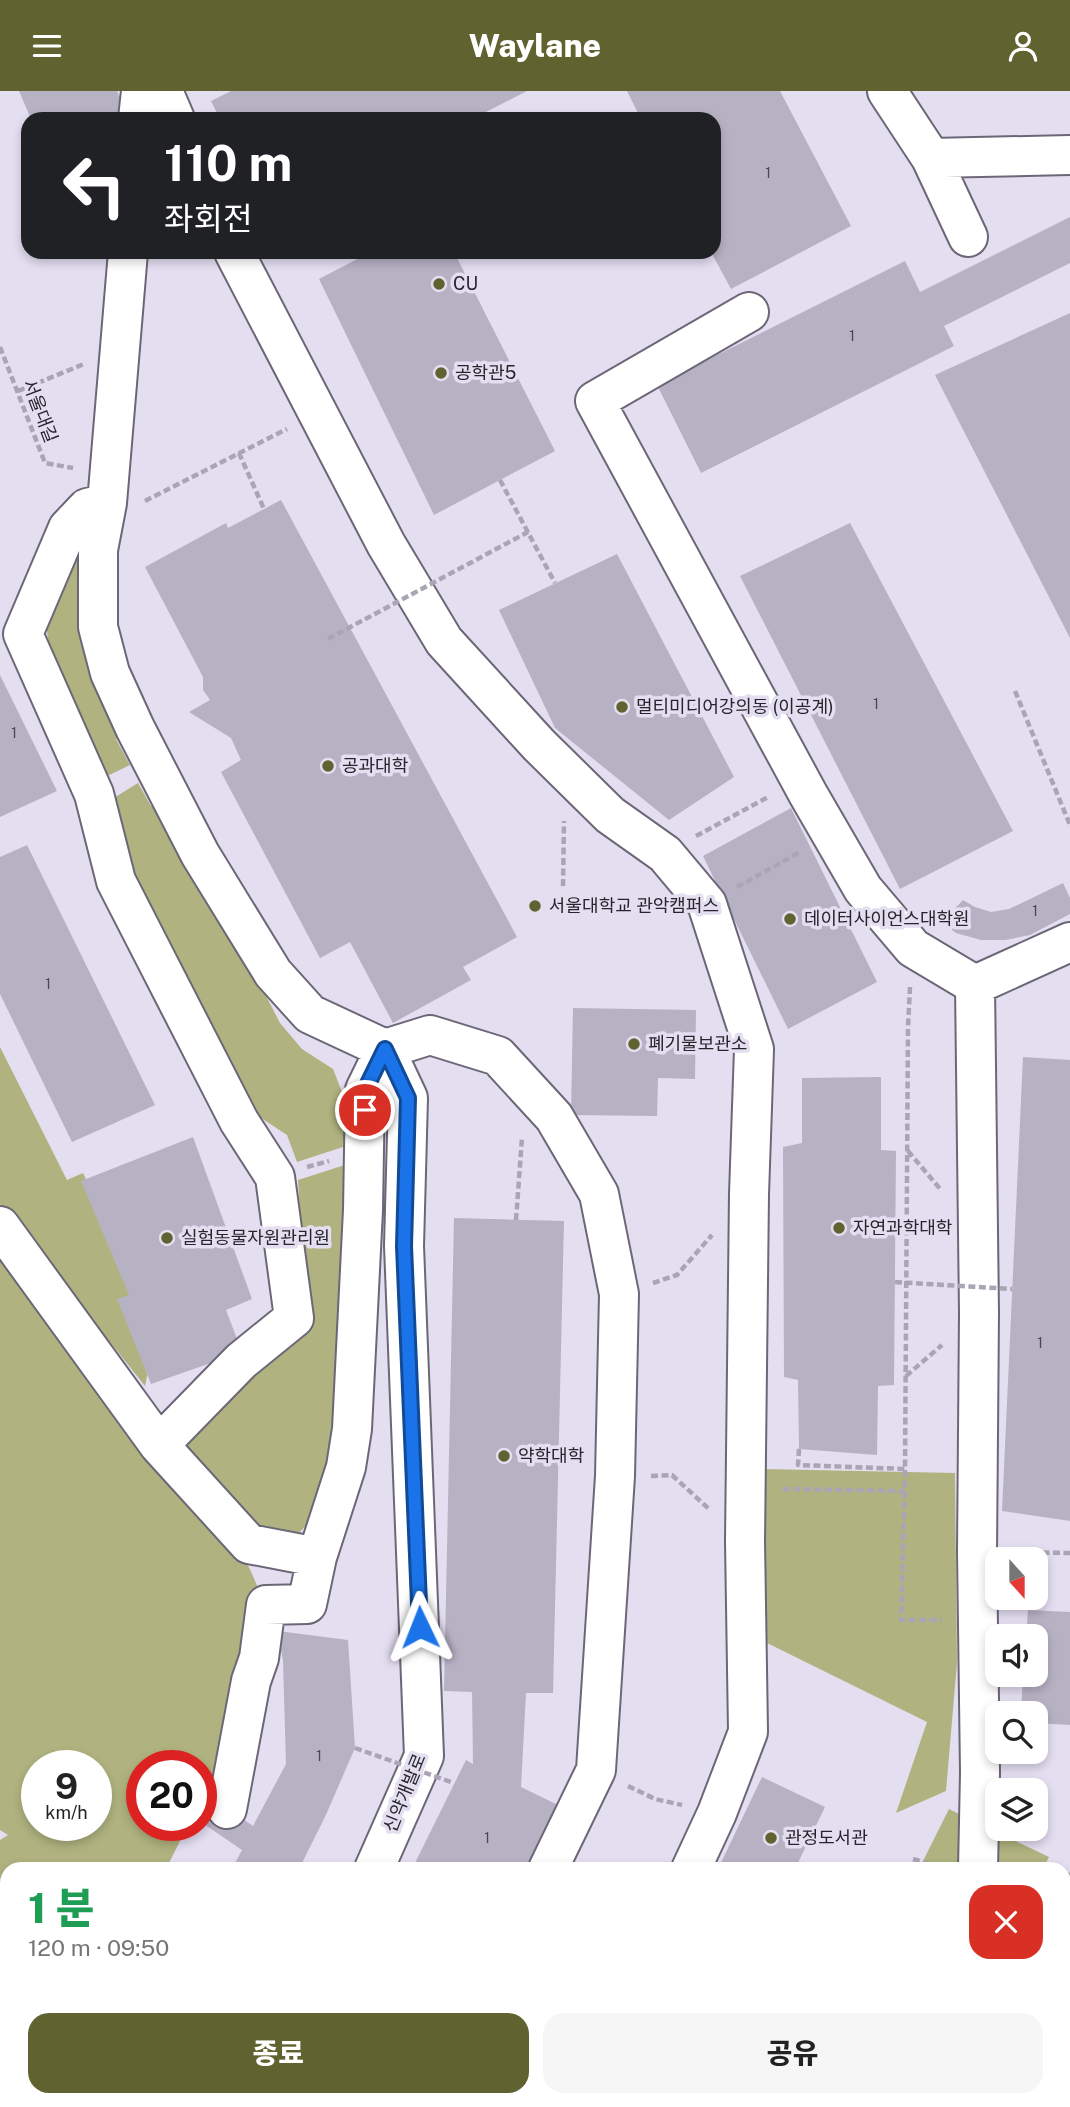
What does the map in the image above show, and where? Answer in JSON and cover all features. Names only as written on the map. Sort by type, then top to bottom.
[{"type":"street","points":[[139,112],[141,91]]},
{"type":"street","points":[[163,91],[172,112]]},
{"type":"street","points":[[887,91],[931,158],[968,237]]},
{"type":"street","points":[[931,158],[1070,155]]},
{"type":"street","points":[[127,259],[108,488],[97,550],[99,627],[110,673],[135,728],[200,854],[273,973],[310,1014],[385,1049],[430,1035],[498,1056],[554,1117],[599,1194],[619,1294],[615,1476],[596,1770],[551,1862]]},
{"type":"street","points":[[238,259],[386,544],[444,641],[610,815],[665,854],[708,904],[754,1049],[749,1194],[745,1541],[748,1732],[717,1813],[694,1862]]},
{"type":"street","points":[[749,312],[595,401],[800,779],[863,889],[913,947],[975,985]]},
{"type":"street","points":[[108,488],[68,528],[23,634],[94,794],[116,881],[239,1121],[275,1177],[294,1318],[241,1361],[159,1445]]},
{"type":"street","points":[[975,985],[1070,942]]},
{"type":"street","points":[[975,985],[979,1313],[978,1862]]},
{"type":"street","points":[[227,1809],[251,1681],[260,1658],[266,1605],[307,1604],[317,1557],[346,1468],[352,1429],[363,1210],[365,1090],[385,1049]]},
{"type":"street","name":"신약개발로","points":[[377,1862],[424,1756],[404,1246],[408,1098],[385,1049]]},
{"type":"street","points":[[0,1226],[159,1445],[249,1544],[317,1557]]},
{"type":"path","name":"서울대길","points":[[0,347],[45,463],[108,488]]},
{"type":"path","points":[[108,488],[135,506],[317,413]]},
{"type":"path","points":[[239,453],[264,509]]},
{"type":"path","points":[[500,480],[555,583]]},
{"type":"path","points":[[328,639],[528,532]]},
{"type":"path","points":[[1015,691],[1070,825]]},
{"type":"path","points":[[563,886],[564,769]]},
{"type":"path","points":[[665,854],[800,779]]},
{"type":"path","points":[[708,904],[831,835]]},
{"type":"path","points":[[901,1620],[905,1469],[908,1027],[913,947]]},
{"type":"path","points":[[516,1220],[526,1089]]},
{"type":"path","points":[[275,1177],[363,1150]]},
{"type":"path","points":[[619,1294],[677,1275],[713,1234]]},
{"type":"path","points":[[895,1282],[1012,1289]]},
{"type":"path","points":[[799,1449],[798,1465],[905,1469]]},
{"type":"path","points":[[615,1476],[672,1475],[745,1541]]},
{"type":"path","points":[[746,1488],[904,1491]]},
{"type":"path","points":[[977,1552],[1070,1553]]},
{"type":"path","points":[[355,1748],[454,1783]]},
{"type":"path","points":[[596,1770],[655,1799],[717,1813]]},
{"type":"path","points":[[913,1859],[924,1862]]},
{"type":"green space","points":[[84,524],[126,733],[116,739],[130,765],[103,778],[49,652],[46,619]]},
{"type":"green space","points":[[138,783],[151,806],[165,801],[280,1023],[302,1049],[333,1069],[346,1102],[352,1144],[297,1162],[287,1135],[252,1112],[127,864],[109,801]]},
{"type":"green space","points":[[0,1047],[67,1180],[83,1173],[157,1328],[145,1386],[0,1204]]},
{"type":"green space","points":[[351,1163],[338,1442],[309,1522],[299,1533],[286,1535],[247,1522],[177,1452],[247,1369],[307,1332],[298,1180]]},
{"type":"green space","points":[[0,1242],[242,1552],[260,1592],[245,1712],[217,1767],[217,1750],[126,1750],[126,1841],[180,1841],[170,1862],[0,1862],[0,1840],[8,1835],[0,1830]]},
{"type":"green space","points":[[760,1469],[955,1473],[957,1663],[946,1791],[896,1813],[927,1722],[763,1641]]},
{"type":"green space","points":[[949,1809],[985,1826],[985,1841],[1016,1841],[1049,1857],[1046,1862],[922,1862]]},
{"type":"building","points":[[19,91],[117,91],[126,112],[28,112]]},
{"type":"building","points":[[231,91],[527,91],[486,112],[216,112],[211,101]]},
{"type":"building","points":[[627,91],[780,91],[851,226],[731,289],[715,259],[721,259],[721,112],[638,112]]},
{"type":"building","points":[[1070,217],[1070,263],[944,326],[954,346],[701,473],[657,385],[905,261],[920,292]]},
{"type":"building","name":"공학관5","points":[[358,259],[458,259],[555,451],[434,515],[319,279]]},
{"type":"building","points":[[1070,313],[1070,638],[935,375]]},
{"type":"building","name":"공과대학","points":[[281,500],[517,937],[463,967],[471,980],[393,1023],[350,942],[320,958],[221,772],[241,760],[231,738],[189,712],[210,700],[203,690],[203,677],[145,567],[226,523],[228,528]]},
{"type":"building","points":[[850,523],[1013,831],[900,889],[740,576]]},
{"type":"building","name":"멀티미디어강의동 (이공계)","points":[[617,554],[734,777],[669,820],[555,728],[499,610]]},
{"type":"building","points":[[0,675],[57,791],[0,817]]},
{"type":"building","name":"데이터사이언스대학원","points":[[791,808],[877,982],[788,1029],[703,856]]},
{"type":"building","points":[[27,845],[155,1105],[72,1142],[0,994],[0,857]]},
{"type":"building","points":[[1063,883],[1070,898],[1070,914],[1030,935],[1005,940],[981,940],[956,933],[942,922],[963,900],[991,912],[1009,909]]},
{"type":"building","name":"폐기물보관소","points":[[573,1008],[696,1010],[695,1079],[658,1078],[657,1116],[571,1115]]},
{"type":"building","points":[[1023,1057],[1070,1060],[1070,1521],[1002,1511]]},
{"type":"building","name":"자연과학대학","points":[[881,1077],[881,1150],[896,1151],[894,1385],[878,1386],[877,1455],[799,1449],[798,1380],[784,1377],[783,1147],[802,1143],[802,1078]]},
{"type":"building","name":"실험동물자원관리원","points":[[193,1137],[252,1299],[226,1310],[242,1352],[151,1384],[117,1299],[129,1295],[81,1181]]},
{"type":"building","name":"약학대학","points":[[454,1218],[564,1221],[553,1693],[526,1693],[521,1787],[562,1807],[535,1862],[415,1862],[466,1760],[473,1764],[472,1692],[444,1691]]},
{"type":"building","points":[[1028,1610],[1070,1612],[1070,1725],[1048,1724],[1048,1701],[1022,1701],[1022,1687],[1048,1687],[1048,1624],[1027,1624]]},
{"type":"building","points":[[278,1631],[348,1640],[355,1748],[302,1862],[236,1862],[242,1850],[217,1833],[217,1801],[253,1826],[286,1764],[283,1661]]},
{"type":"building","name":"관정도서관","points":[[762,1777],[825,1807],[798,1862],[721,1862]]},
{"type":"place","name":"CU","points":[[439,284]]},
{"type":"place","name":"공학관5","points":[[441,373]]},
{"type":"place","name":"멀티미디어강의동 (이공계)","points":[[622,707]]},
{"type":"place","name":"공과대학","points":[[328,766]]},
{"type":"place","name":"서울대학교 관악캠퍼스","points":[[535,906]]},
{"type":"place","name":"데이터사이언스대학원","points":[[790,919]]},
{"type":"place","name":"폐기물보관소","points":[[634,1044]]},
{"type":"place","name":"자연과학대학","points":[[839,1228]]},
{"type":"place","name":"실험동물자원관리원","points":[[167,1238]]},
{"type":"place","name":"약학대학","points":[[504,1456]]},
{"type":"place","name":"관정도서관","points":[[771,1838]]},
{"type":"route","points":[[365,1110],[365,1090],[385,1049],[408,1098],[404,1246],[420,1627]]}]
